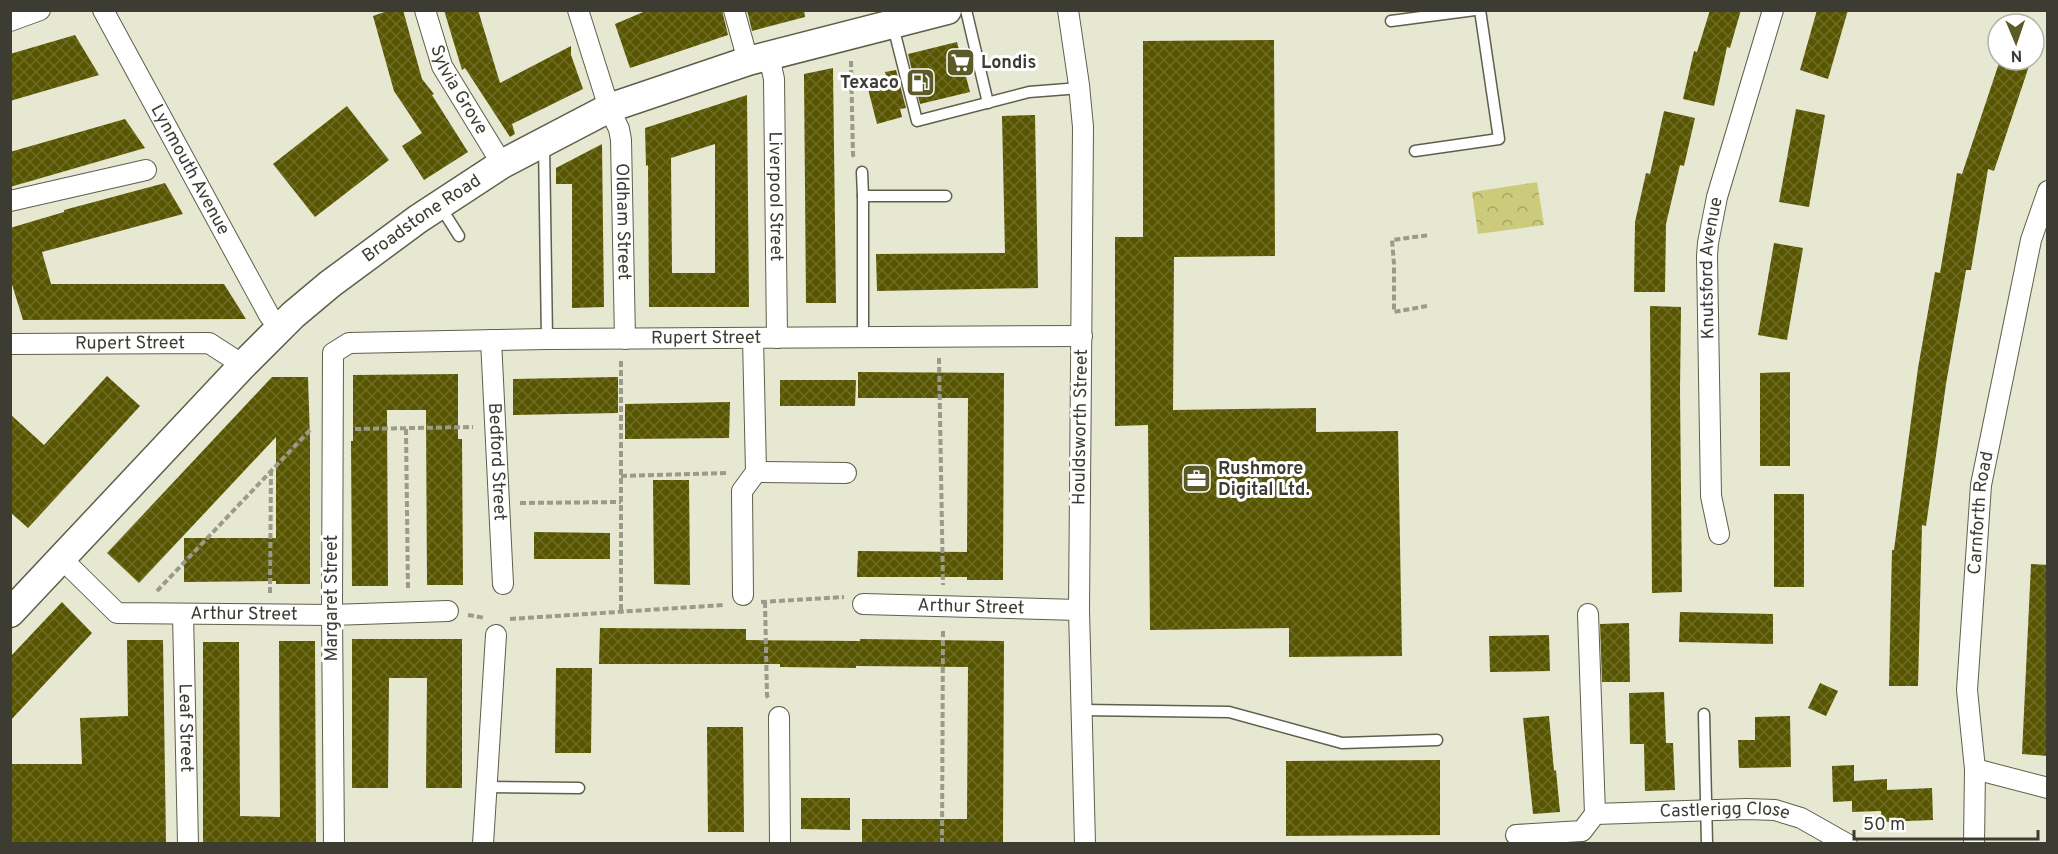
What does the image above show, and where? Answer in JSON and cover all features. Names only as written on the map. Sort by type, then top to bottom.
[{"type":"main road","name":"Broadstone Road","points":[[10,613],[279,328],[330,284],[440,205],[502,164],[609,108],[758,59],[947,10]]},
{"type":"street","points":[[10,21],[40,10]]},
{"type":"street","name":"Lynmouth Avenue","points":[[103,10],[269,315],[279,328]]},
{"type":"street","name":"Sylvia Grove","points":[[425,10],[442,66],[502,164]]},
{"type":"street","name":"Oldham Street","points":[[578,10],[621,140],[623,339]]},
{"type":"street","name":"Liverpool Street","points":[[734,10],[758,59],[774,79],[777,338]]},
{"type":"street","name":"Houldsworth Street","points":[[1068,10],[1080,88],[1083,127],[1079,610],[1085,843]]},
{"type":"street","name":"Knutsford Avenue","points":[[1719,534],[1711,496],[1707,256],[1717,197],[1773,10]]},
{"type":"street","points":[[10,201],[146,170]]},
{"type":"street","name":"Carnforth Road","points":[[1974,843],[1975,769],[1967,690],[1981,484],[2039,242],[2048,190]]},
{"type":"street","name":"Rupert Street","points":[[333,353],[349,343],[547,339],[1082,336]]},
{"type":"street","points":[[743,601],[742,492],[756,472],[753,338]]},
{"type":"street","name":"Bedford Street","points":[[490,340],[502,584]]},
{"type":"street","name":"Rupert Street","points":[[10,344],[209,343],[243,365]]},
{"type":"street","name":"Margaret Street","points":[[333,353],[334,843]]},
{"type":"street","points":[[756,472],[846,473]]},
{"type":"street","name":"Arthur Street","points":[[62,559],[117,613],[332,615],[448,611]]},
{"type":"street","name":"Arthur Street","points":[[863,604],[1079,610]]},
{"type":"street","name":"Leaf Street","points":[[183,614],[188,843]]},
{"type":"street","points":[[1516,835],[1582,831],[1595,814],[1588,614]]},
{"type":"street","points":[[483,843],[496,624]]},
{"type":"street","points":[[779,717],[780,843]]},
{"type":"street","points":[[1975,769],[2048,788]]},
{"type":"street","name":"Castlerigg Close","points":[[1595,814],[1775,810],[1801,818],[1847,843]]},
{"type":"lane","points":[[966,10],[988,103]]},
{"type":"lane","points":[[1391,21],[1475,10]]},
{"type":"lane","points":[[1415,151],[1499,139],[1480,10]]},
{"type":"lane","points":[[893,25],[917,121],[1029,92],[1080,88]]},
{"type":"lane","points":[[544,141],[547,339]]},
{"type":"lane","points":[[862,172],[863,338]]},
{"type":"lane","points":[[863,196],[946,196]]},
{"type":"lane","points":[[440,205],[459,236]]},
{"type":"lane","points":[[1082,710],[1229,712],[1342,743],[1437,740]]},
{"type":"lane","points":[[1704,714],[1707,843]]},
{"type":"lane","points":[[486,787],[579,788]]},
{"type":"path","points":[[851,58],[853,155],[862,172]]},
{"type":"path","points":[[1427,306],[1394,312],[1392,240],[1430,235]]},
{"type":"path","points":[[938,337],[943,607],[942,843]]},
{"type":"path","points":[[621,612],[623,339]]},
{"type":"path","points":[[136,613],[332,406]]},
{"type":"path","points":[[332,429],[495,427]]},
{"type":"path","points":[[406,429],[408,612]]},
{"type":"path","points":[[270,614],[271,471]]},
{"type":"path","points":[[621,476],[756,472]]},
{"type":"path","points":[[499,503],[621,502]]},
{"type":"path","points":[[448,611],[496,624],[743,601],[765,602],[852,597],[863,604]]},
{"type":"path","points":[[765,602],[767,696],[779,717]]},
{"type":"green space","points":[[1537,182],[1544,225],[1478,234],[1472,192]]},
{"type":"building","points":[[390,10],[403,10],[422,79],[434,94],[432,95],[468,152],[424,180],[402,146],[422,133],[394,91],[373,16]]},
{"type":"building","points":[[444,10],[478,10],[500,83],[571,46],[571,55],[583,89],[512,124],[515,134],[510,137],[465,68],[462,70]]},
{"type":"building","points":[[648,10],[722,10],[728,35],[630,68],[615,24]]},
{"type":"building","points":[[747,10],[804,10],[805,17],[752,31]]},
{"type":"building","points":[[1710,10],[1741,10],[1730,48],[1727,47],[1714,106],[1683,99],[1694,51],[1697,52]]},
{"type":"building","points":[[1817,10],[1848,10],[1828,79],[1800,70]]},
{"type":"building","points":[[75,35],[99,75],[10,101],[10,54]]},
{"type":"building","points":[[1274,40],[1275,256],[1174,257],[1173,410],[1316,408],[1316,432],[1398,431],[1402,656],[1289,657],[1289,628],[1150,630],[1148,425],[1115,426],[1115,237],[1143,237],[1143,41]]},
{"type":"building","points":[[957,42],[970,92],[920,104],[908,54]]},
{"type":"building","points":[[833,68],[836,303],[806,303],[804,74]]},
{"type":"building","points":[[896,70],[906,108],[900,109],[902,117],[877,124],[866,81],[886,76],[885,72]]},
{"type":"building","points":[[1996,72],[2027,72],[1994,171],[1988,169],[1971,270],[1966,270],[1946,384],[1926,526],[1922,525],[1918,686],[1889,686],[1892,550],[1894,550],[1918,368],[1935,272],[1940,273],[1957,173],[1962,174]]},
{"type":"building","points":[[747,95],[749,307],[649,307],[648,165],[646,166],[645,128]],"holes":[[[715,144],[715,273],[672,273],[671,158]]]},
{"type":"building","points":[[347,106],[389,160],[315,217],[273,164]]},
{"type":"building","points":[[1796,109],[1825,115],[1809,207],[1779,202]]},
{"type":"building","points":[[1664,111],[1695,118],[1684,166],[1680,165],[1666,224],[1665,292],[1634,292],[1635,222],[1646,173],[1650,174]]},
{"type":"building","points":[[1035,115],[1038,288],[877,291],[876,254],[1005,253],[1002,116]]},
{"type":"building","points":[[125,119],[145,148],[10,187],[10,152]]},
{"type":"building","points":[[602,144],[604,307],[572,308],[572,184],[556,184],[556,168]]},
{"type":"building","points":[[165,183],[183,214],[42,252],[51,284],[224,284],[246,319],[23,320],[10,278],[10,228],[64,212],[64,210]]},
{"type":"building","points":[[1774,243],[1803,248],[1787,340],[1758,335]]},
{"type":"building","points":[[1650,306],[1681,307],[1682,592],[1652,593]]},
{"type":"building","points":[[858,372],[1004,373],[1003,580],[967,580],[967,577],[857,577],[858,551],[967,552],[968,398],[858,398]]},
{"type":"building","points":[[1790,372],[1790,466],[1760,466],[1760,373]]},
{"type":"building","points":[[458,374],[458,439],[462,439],[463,585],[427,585],[426,410],[387,410],[388,586],[352,586],[353,375]]},
{"type":"building","points":[[107,376],[140,406],[28,528],[10,512],[10,414],[44,445]]},
{"type":"building","points":[[272,377],[308,377],[310,584],[276,584],[276,581],[184,582],[184,538],[276,538],[276,437],[139,583],[107,553]]},
{"type":"building","points":[[618,377],[618,413],[513,415],[513,379]]},
{"type":"building","points":[[780,380],[856,380],[855,406],[780,406]]},
{"type":"building","points":[[730,402],[729,438],[625,439],[625,404]]},
{"type":"building","points":[[653,480],[689,480],[690,585],[654,584]]},
{"type":"building","points":[[1774,494],[1804,494],[1804,587],[1774,587]]},
{"type":"building","points":[[534,532],[610,533],[610,559],[534,559]]},
{"type":"building","points":[[2031,564],[2048,565],[2048,756],[2022,754]]},
{"type":"building","points":[[62,602],[92,633],[10,721],[10,657]]},
{"type":"building","points":[[1680,612],[1773,614],[1773,644],[1679,642]]},
{"type":"building","points":[[1629,623],[1630,682],[1602,682],[1600,624]]},
{"type":"building","points":[[600,628],[746,629],[746,640],[1004,641],[1003,843],[862,843],[862,819],[967,819],[968,667],[856,666],[856,668],[780,667],[780,664],[599,664]]},
{"type":"building","points":[[1549,635],[1550,671],[1490,672],[1489,636]]},
{"type":"building","points":[[352,639],[462,639],[462,788],[426,788],[427,678],[389,678],[388,788],[352,788]]},
{"type":"building","points":[[127,640],[163,640],[166,843],[10,843],[10,764],[82,764],[80,718],[128,716]]},
{"type":"building","points":[[279,641],[315,641],[316,843],[203,843],[203,642],[239,642],[240,816],[280,817]]},
{"type":"building","points":[[556,668],[592,668],[591,753],[555,753]]},
{"type":"building","points":[[1820,683],[1838,691],[1826,716],[1808,708]]},
{"type":"building","points":[[1664,692],[1666,743],[1673,743],[1675,790],[1645,791],[1644,744],[1630,744],[1629,693]]},
{"type":"building","points":[[1549,716],[1560,812],[1533,814],[1523,718]]},
{"type":"building","points":[[1790,716],[1791,767],[1739,768],[1738,740],[1755,740],[1755,717]]},
{"type":"building","points":[[707,727],[743,727],[744,832],[708,832]]},
{"type":"building","points":[[1440,760],[1440,835],[1286,836],[1286,761]]},
{"type":"building","points":[[1854,765],[1854,781],[1887,779],[1887,790],[1932,788],[1933,820],[1882,822],[1881,811],[1852,812],[1852,801],[1833,802],[1832,766]]},
{"type":"building","points":[[801,798],[850,798],[850,830],[801,829]]},
{"type":"place","name":"Londis","points":[[960,63]]},
{"type":"place","name":"Texaco","points":[[920,83]]},
{"type":"place","name":"Rushmore Digital Ltd.","points":[[1197,479]]}]
